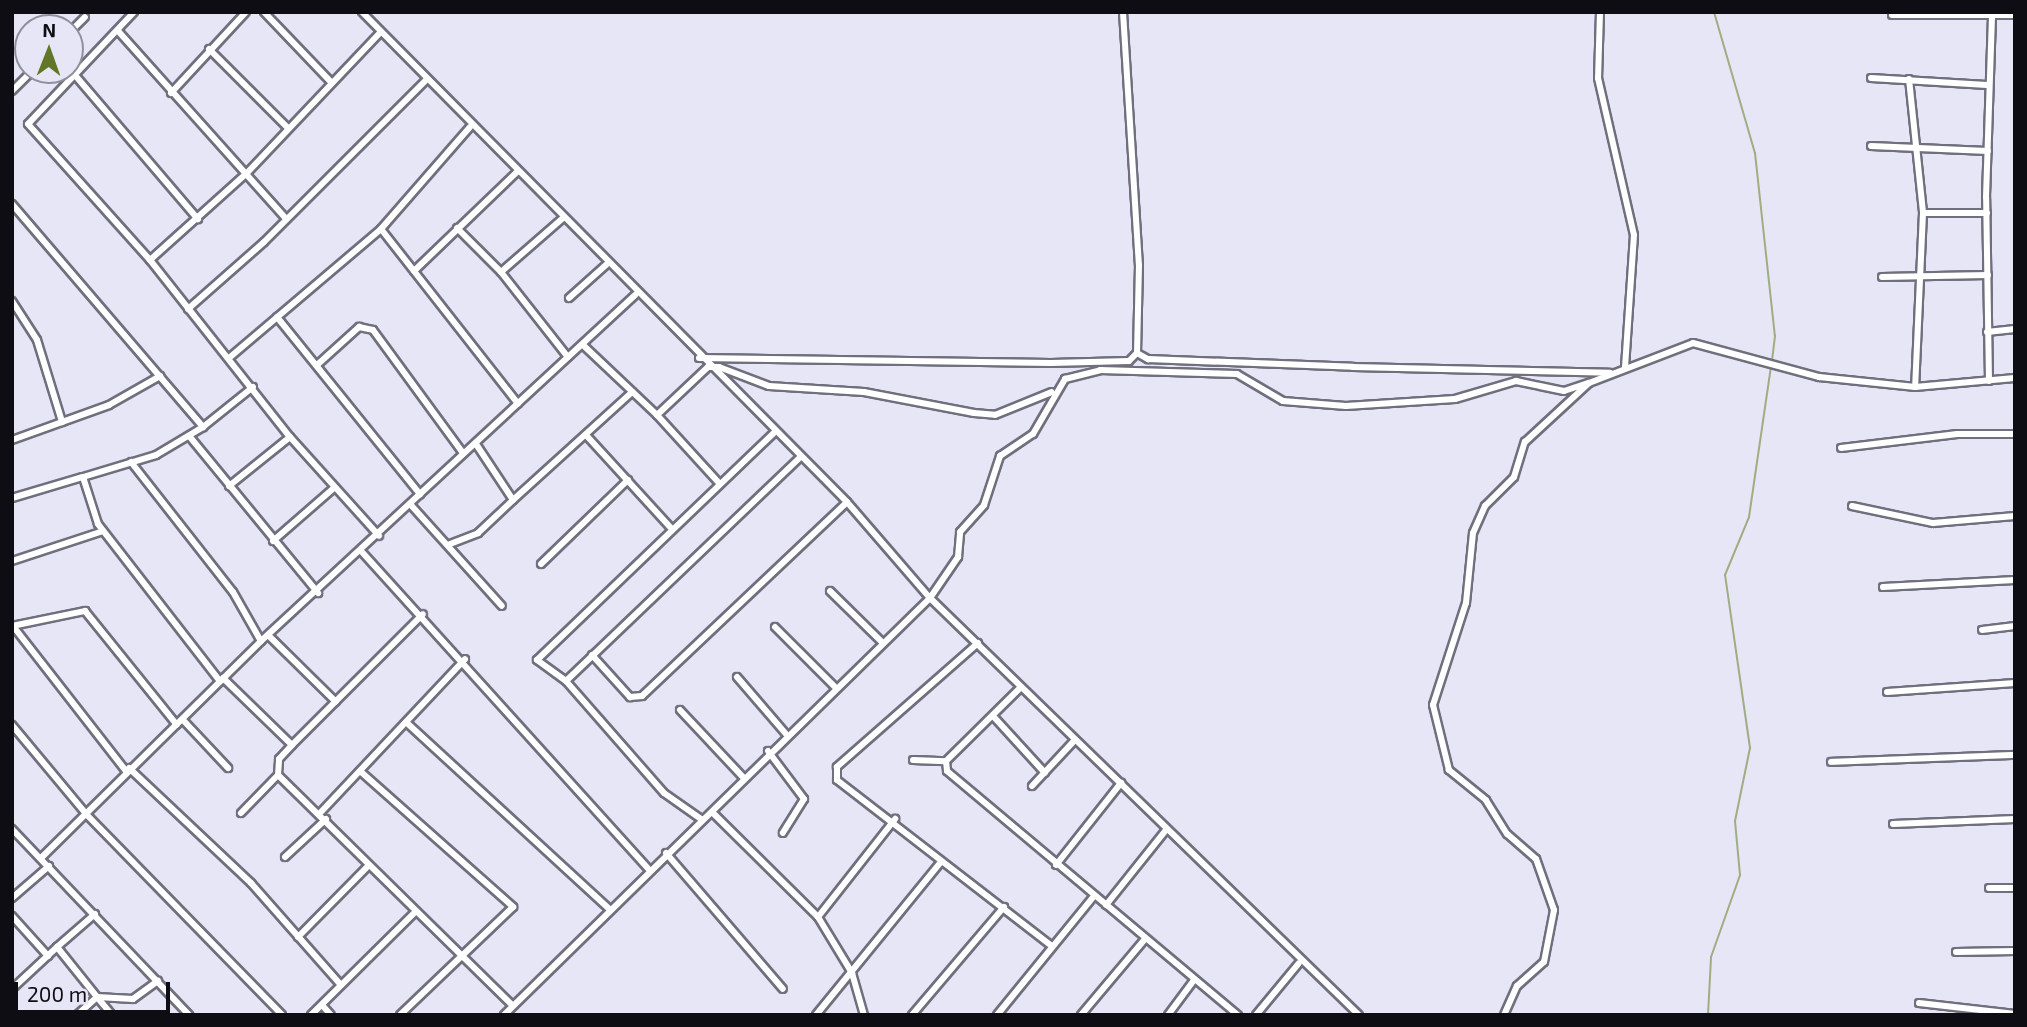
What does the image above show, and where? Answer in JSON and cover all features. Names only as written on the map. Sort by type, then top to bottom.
[{"type":"street","points":[[84,65],[119,32],[134,12]]},
{"type":"street","points":[[171,93],[246,12]]},
{"type":"street","points":[[264,12],[330,80]]},
{"type":"street","points":[[362,12],[425,81],[635,295],[847,502],[930,598],[1074,741],[1121,783],[1167,834],[1299,963],[1359,1015]]},
{"type":"street","points":[[699,358],[1051,363],[1129,361],[1137,353],[1139,265],[1124,12]]},
{"type":"street","points":[[1600,12],[1598,78],[1634,235],[1625,368]]},
{"type":"street","points":[[1990,381],[1987,332],[1987,85],[1997,14]]},
{"type":"street","points":[[1892,15],[2015,15]]},
{"type":"street","points":[[119,32],[286,219]]},
{"type":"street","points":[[150,260],[246,174],[330,80],[380,33]]},
{"type":"street","points":[[209,49],[287,127]]},
{"type":"street","points":[[1871,78],[1987,85]]},
{"type":"street","points":[[1909,79],[1913,146],[1923,213],[1924,276],[1915,387]]},
{"type":"street","points":[[188,309],[286,219],[425,81]]},
{"type":"street","points":[[65,84],[28,124],[150,260],[253,387],[290,438],[379,536]]},
{"type":"street","points":[[83,84],[198,219]]},
{"type":"street","points":[[229,358],[280,318],[284,310],[381,229],[470,127]]},
{"type":"street","points":[[1871,146],[1987,151]]},
{"type":"street","points":[[414,271],[517,172]]},
{"type":"street","points":[[12,204],[203,427]]},
{"type":"street","points":[[1923,213],[1987,213]]},
{"type":"street","points":[[501,272],[562,219]]},
{"type":"street","points":[[457,228],[501,272],[568,357]]},
{"type":"street","points":[[381,229],[518,404]]},
{"type":"street","points":[[569,298],[607,264]]},
{"type":"street","points":[[1882,276],[1988,275]]},
{"type":"street","points":[[41,858],[87,816],[127,769],[180,722],[261,641],[318,593],[463,453],[476,444],[635,295]]},
{"type":"street","points":[[12,301],[37,340],[62,422]]},
{"type":"street","points":[[280,318],[420,494]]},
{"type":"street","points":[[317,365],[359,327],[373,330],[463,453]]},
{"type":"street","points":[[1987,332],[2015,329]]},
{"type":"street","points":[[708,367],[769,387],[864,392],[995,415],[1052,392],[1081,371],[1237,374],[1283,401],[1346,406],[1455,398],[1516,381],[1564,391],[1693,343],[1774,367],[1915,387],[2015,379]]},
{"type":"street","points":[[583,345],[657,415],[720,484]]},
{"type":"street","points":[[1137,353],[1175,360],[1614,373]]},
{"type":"street","points":[[657,415],[708,367]]},
{"type":"street","points":[[12,440],[62,422],[160,376]]},
{"type":"street","points":[[1504,1015],[1517,986],[1544,962],[1554,910],[1536,859],[1507,834],[1486,800],[1449,770],[1433,697],[1466,603],[1471,542],[1485,506],[1514,477],[1525,442],[1589,383]]},
{"type":"street","points":[[12,498],[131,462],[190,437],[253,387]]},
{"type":"street","points":[[450,544],[478,533],[632,392]]},
{"type":"street","points":[[504,1015],[608,908],[701,819],[712,812],[742,776],[930,598],[958,557],[960,532],[984,505],[1000,456],[1033,434],[1052,392]]},
{"type":"street","points":[[701,819],[664,793],[566,681],[538,656],[774,433]]},
{"type":"street","points":[[1841,448],[1957,434],[2015,434]]},
{"type":"street","points":[[586,435],[671,528]]},
{"type":"street","points":[[190,437],[318,593]]},
{"type":"street","points":[[229,485],[290,438]]},
{"type":"street","points":[[476,444],[513,500]]},
{"type":"street","points":[[566,681],[799,458]]},
{"type":"street","points":[[131,462],[233,592],[261,641]]},
{"type":"street","points":[[83,477],[103,531],[222,679],[292,745]]},
{"type":"street","points":[[541,564],[628,480]]},
{"type":"street","points":[[273,541],[334,488]]},
{"type":"street","points":[[592,655],[630,697],[642,696],[847,502]]},
{"type":"street","points":[[410,504],[450,544],[502,606]]},
{"type":"street","points":[[1853,506],[1933,523],[2015,516]]},
{"type":"street","points":[[12,561],[103,531]]},
{"type":"street","points":[[362,552],[465,659],[649,870]]},
{"type":"street","points":[[1883,587],[2015,580]]},
{"type":"street","points":[[831,592],[883,643]]},
{"type":"street","points":[[228,768],[180,722],[85,611],[13,626],[127,769],[298,937],[340,985]]},
{"type":"street","points":[[241,813],[278,775],[279,759],[423,614]]},
{"type":"street","points":[[1982,630],[2015,626]]},
{"type":"street","points":[[775,627],[835,687]]},
{"type":"street","points":[[268,635],[336,702]]},
{"type":"street","points":[[978,643],[837,767],[837,780],[895,819],[942,862],[1052,946]]},
{"type":"street","points":[[321,812],[465,659]]},
{"type":"street","points":[[737,677],[786,734]]},
{"type":"street","points":[[1887,692],[2015,683]]},
{"type":"street","points":[[913,760],[946,761],[1020,688]]},
{"type":"street","points":[[680,710],[742,776]]},
{"type":"street","points":[[993,716],[1045,773]]},
{"type":"street","points":[[407,723],[608,908]]},
{"type":"street","points":[[12,725],[87,816],[282,1015]]},
{"type":"street","points":[[1032,786],[1074,741]]},
{"type":"street","points":[[768,751],[804,799],[783,833]]},
{"type":"street","points":[[1831,762],[2015,755]]},
{"type":"street","points":[[946,761],[947,771],[1238,1015]]},
{"type":"street","points":[[360,771],[513,907],[468,955],[400,1015]]},
{"type":"street","points":[[278,775],[321,812],[415,912],[468,955],[512,1005]]},
{"type":"street","points":[[1056,865],[1121,783]]},
{"type":"street","points":[[712,812],[818,917],[851,979],[864,1015]]},
{"type":"street","points":[[285,858],[326,819]]},
{"type":"street","points":[[818,917],[895,819]]},
{"type":"street","points":[[1893,824],[2015,819]]},
{"type":"street","points":[[12,828],[159,981],[185,1014]]},
{"type":"street","points":[[1105,905],[1167,834]]},
{"type":"street","points":[[666,853],[783,989]]},
{"type":"street","points":[[816,1015],[851,979],[942,862]]},
{"type":"street","points":[[298,937],[369,865]]},
{"type":"street","points":[[12,898],[49,866]]},
{"type":"street","points":[[1989,888],[2015,888]]},
{"type":"street","points":[[997,1015],[1094,896]]},
{"type":"street","points":[[912,1015],[1004,907]]},
{"type":"street","points":[[311,1015],[415,912]]},
{"type":"street","points":[[12,989],[95,914]]},
{"type":"street","points":[[12,916],[48,956]]},
{"type":"street","points":[[1081,1015],[1145,939]]},
{"type":"street","points":[[57,947],[112,1015]]},
{"type":"street","points":[[1956,951],[2015,951]]},
{"type":"street","points":[[1256,1015],[1299,963]]},
{"type":"street","points":[[1168,1015],[1194,980]]},
{"type":"street","points":[[77,1015],[97,997],[133,999],[159,981]]},
{"type":"street","points":[[1919,1003],[2015,1014]]},
{"type":"street","points":[[322,1005],[331,1015]]},
{"type":"street","points":[[1340,1015],[1347,1007]]},
{"type":"waterway","points":[[1714,12],[1755,153],[1775,336],[1772,361]]},
{"type":"waterway","points":[[1708,1015],[1711,957],[1740,875],[1735,821],[1750,748],[1725,575],[1749,517],[1771,366]]}]
